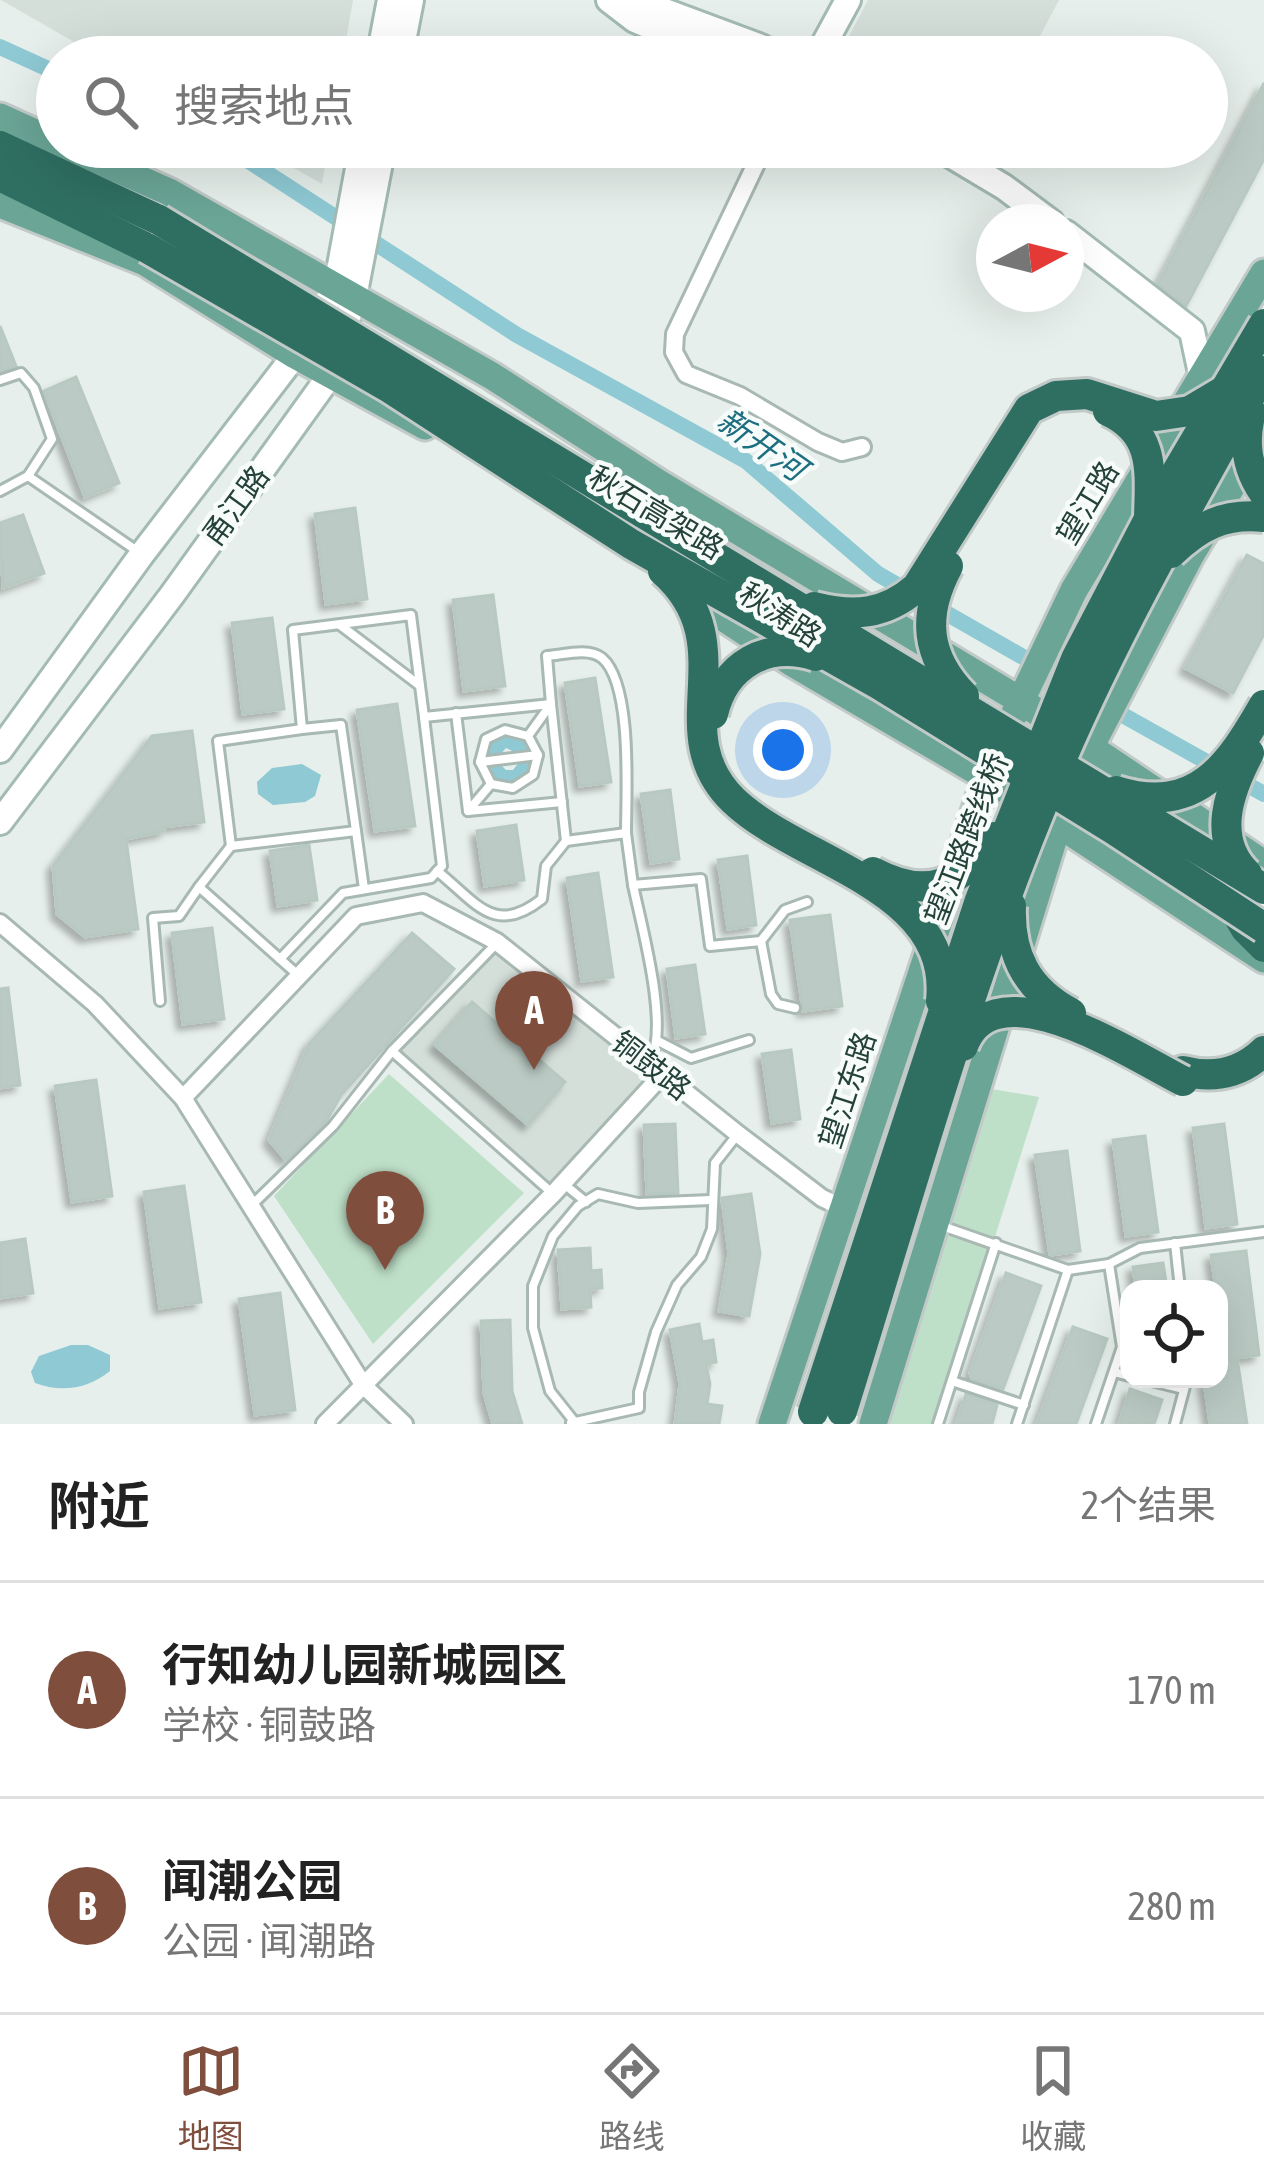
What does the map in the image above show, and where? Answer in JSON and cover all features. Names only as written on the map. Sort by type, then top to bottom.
[{"type":"highway","name":"秋石高架路","points":[[0,146],[36,163]]},
{"type":"highway","name":"秋石高架路","points":[[47,168],[159,220],[1262,880]]},
{"type":"highway","name":"秋石高架路","points":[[0,176],[147,248],[388,387],[631,544],[850,668],[1264,928]]},
{"type":"highway","name":"望江路跨线桥","points":[[820,1419],[940,1020],[1016,808],[1076,659],[1250,323]]},
{"type":"highway","points":[[1264,371],[1245,447],[1264,493]]},
{"type":"highway","name":"望江路跨线桥","points":[[820,1419],[1055,772],[1150,574],[1264,371]]},
{"type":"highway","points":[[785,596],[857,614],[900,602],[930,571],[1029,409],[1056,396],[1087,394],[1156,416],[1190,411],[1215,383]]},
{"type":"highway","points":[[985,717],[937,660],[929,639],[929,614],[944,572],[1023,438],[1054,410],[1094,406],[1132,424],[1144,442],[1150,473],[1149,519]]},
{"type":"highway","points":[[1150,574],[1195,530],[1225,517],[1264,517]]},
{"type":"highway","points":[[631,544],[675,582],[698,621],[706,664],[700,732],[718,780],[753,815],[908,911],[923,929],[940,968],[940,1020]]},
{"type":"highway","points":[[850,668],[802,651],[778,651],[740,664],[718,694],[712,726],[718,757],[739,789],[876,874],[921,888],[965,872],[1016,808]]},
{"type":"highway","points":[[1097,785],[1126,795],[1150,796],[1175,796],[1198,788],[1236,755],[1264,705]]},
{"type":"highway","points":[[1262,880],[1236,864],[1225,812],[1231,787],[1264,728]]},
{"type":"highway","points":[[1011,883],[1012,947],[1032,984],[1059,1006],[1198,1075],[1215,1076],[1242,1068],[1264,1051]]},
{"type":"highway","points":[[1234,909],[1264,947]]},
{"type":"highway","points":[[938,1100],[966,1037],[979,1023],[1007,1011],[1050,1016],[1184,1081],[1207,1086],[1237,1080],[1264,1064]]},
{"type":"main road","points":[[383,36],[390,0]]},
{"type":"main road","points":[[404,36],[411,0]]},
{"type":"main road","points":[[609,0],[635,20],[673,36]]},
{"type":"main road","points":[[634,0],[731,36]]},
{"type":"main road","points":[[828,36],[848,0]]},
{"type":"main road","points":[[0,117],[36,133]]},
{"type":"main road","name":"秋涛路","points":[[115,168],[169,192],[492,376],[660,484],[1095,737],[1262,880]]},
{"type":"main road","name":"甬江路","points":[[360,214],[361,168]]},
{"type":"main road","name":"甬江路","points":[[0,822],[172,596],[331,374],[360,214],[376,168]]},
{"type":"main road","points":[[972,168],[1027,204]]},
{"type":"main road","name":"秋涛路","points":[[0,204],[146,262],[295,355],[458,444],[791,662],[985,776],[1264,959]]},
{"type":"main road","points":[[1084,247],[1192,332],[1215,383]]},
{"type":"main road","points":[[1192,332],[1250,323],[1264,273]]},
{"type":"main road","name":"甬江路","points":[[0,750],[142,554],[345,292]]},
{"type":"main road","name":"望江路","points":[[985,776],[1073,590],[1215,383]]},
{"type":"main road","points":[[873,1424],[1057,822],[1095,737],[1190,556],[1262,437]]},
{"type":"main road","name":"望江东路","points":[[772,1424],[985,776]]},
{"type":"street","points":[[754,168],[675,334],[674,352],[686,374],[740,396],[818,442],[842,452],[862,447]]},
{"type":"street","name":"铜鼓路","points":[[183,1098],[356,916],[423,903],[496,943],[738,1134],[822,1198],[845,1209]]},
{"type":"street","points":[[0,922],[94,1004],[183,1098],[364,1386],[404,1424]]},
{"type":"street","points":[[325,1424],[558,1188],[655,1070]]},
{"type":"lane","points":[[0,380],[21,373],[34,388],[52,439],[28,476],[0,491]]},
{"type":"lane","points":[[28,476],[142,554]]},
{"type":"lane","points":[[280,959],[343,893],[431,878],[442,866],[412,615],[293,630],[302,729]]},
{"type":"lane","points":[[339,625],[420,686]]},
{"type":"lane","points":[[566,841],[547,656],[588,652],[604,659],[613,677],[625,730],[629,770],[626,833],[657,1048],[655,1070]]},
{"type":"lane","points":[[424,716],[551,704]]},
{"type":"lane","points":[[528,736],[551,704]]},
{"type":"lane","points":[[456,713],[468,811]]},
{"type":"lane","points":[[232,846],[218,741],[341,725],[364,890]]},
{"type":"lane","points":[[516,729],[528,736],[538,755],[533,775],[521,786],[491,784],[480,762],[481,749],[495,732],[516,729]]},
{"type":"lane","points":[[480,762],[538,755]]},
{"type":"lane","points":[[468,811],[491,784]]},
{"type":"lane","points":[[468,811],[562,802]]},
{"type":"lane","points":[[160,1001],[153,918],[179,916],[232,846],[356,831]]},
{"type":"lane","points":[[437,871],[492,914],[506,919],[542,899],[546,866],[566,841],[626,833]]},
{"type":"lane","points":[[633,885],[701,879],[710,946],[761,940],[784,910],[807,902]]},
{"type":"lane","points":[[199,887],[299,976]]},
{"type":"lane","points":[[761,940],[771,994],[778,1004],[795,1008]]},
{"type":"lane","points":[[251,1206],[333,1126],[392,1051],[496,943]]},
{"type":"lane","points":[[656,1040],[691,1058],[748,1040]]},
{"type":"lane","points":[[392,1051],[558,1188],[586,1202]]},
{"type":"lane","points":[[711,1201],[638,1203],[598,1194],[553,1236],[533,1286],[533,1328],[550,1391],[572,1422],[639,1408],[656,1332],[677,1286],[701,1257],[712,1229],[715,1162],[738,1134]]},
{"type":"lane","points":[[934,1223],[1068,1270],[1109,1264],[1141,1248],[1264,1232]]},
{"type":"lane","points":[[938,1424],[996,1243]]},
{"type":"lane","points":[[1175,1244],[1179,1280]]},
{"type":"lane","points":[[1096,1424],[1122,1347],[1109,1264]]},
{"type":"lane","points":[[1017,1424],[1068,1270]]},
{"type":"lane","points":[[1114,1372],[1120,1374]]},
{"type":"lane","points":[[952,1381],[1024,1405]]},
{"type":"lane","points":[[1175,1424],[1185,1388]]},
{"type":"shaded area","points":[[1,0],[353,0],[347,36],[64,36]]},
{"type":"shaded area","points":[[868,0],[1059,0],[1040,36],[849,36]]},
{"type":"shaded area","points":[[294,168],[325,168],[322,184]]},
{"type":"shaded area","points":[[497,943],[662,1075],[553,1194],[392,1051]]},
{"type":"green space","points":[[389,1074],[524,1193],[373,1344],[274,1196]]},
{"type":"green space","points":[[992,1089],[1039,1097],[936,1424],[883,1424]]},
{"type":"water","points":[[514,733],[534,751],[519,754],[506,748],[499,756],[482,758],[498,734]]},
{"type":"water","points":[[535,759],[531,773],[516,784],[496,782],[484,765],[499,763],[513,770],[520,761]]},
{"type":"water","points":[[302,764],[321,775],[315,796],[305,802],[273,805],[258,794],[257,782],[272,768]]},
{"type":"water","points":[[71,1345],[88,1345],[110,1355],[110,1371],[74,1388],[35,1383],[31,1372],[39,1356]]},
{"type":"building","points":[[1264,83],[1264,159],[1186,306],[1158,284],[1219,168],[1228,168],[1228,151]]},
{"type":"building","points":[[0,326],[16,366],[0,371]]},
{"type":"building","points":[[76,377],[119,483],[85,497],[44,391]]},
{"type":"building","points":[[355,508],[367,599],[326,604],[315,514]]},
{"type":"building","points":[[23,515],[44,573],[3,588],[0,523]]},
{"type":"building","points":[[1247,555],[1264,564],[1264,634],[1233,693],[1185,668]]},
{"type":"building","points":[[493,595],[505,686],[464,691],[453,600]]},
{"type":"building","points":[[272,618],[284,709],[243,714],[232,623]]},
{"type":"building","points":[[595,678],[611,782],[580,786],[565,683]]},
{"type":"building","points":[[397,704],[415,826],[375,831],[357,710]]},
{"type":"building","points":[[192,731],[204,822],[163,827],[164,831],[126,839],[138,929],[85,937],[57,914],[53,866],[152,736]]},
{"type":"building","points":[[670,790],[679,859],[651,863],[641,794]]},
{"type":"building","points":[[516,825],[524,880],[485,886],[477,831]]},
{"type":"building","points":[[309,845],[317,900],[278,906],[270,851]]},
{"type":"building","points":[[747,856],[756,925],[728,929],[718,860]]},
{"type":"building","points":[[598,873],[613,977],[582,981],[567,878]]},
{"type":"building","points":[[830,915],[842,1006],[803,1011],[790,920]]},
{"type":"building","points":[[212,928],[224,1019],[183,1024],[172,933]]},
{"type":"building","points":[[412,933],[454,969],[341,1095],[327,1120],[286,1160],[269,1140],[309,1044]]},
{"type":"building","points":[[695,965],[705,1034],[676,1038],[667,969]]},
{"type":"building","points":[[8,988],[20,1085],[0,1088],[0,989]]},
{"type":"building","points":[[472,1002],[565,1082],[528,1125],[435,1045]]},
{"type":"building","points":[[791,1050],[800,1119],[772,1123],[762,1054]]},
{"type":"building","points":[[96,1080],[112,1196],[72,1202],[55,1086]]},
{"type":"building","points":[[675,1124],[678,1193],[647,1194],[644,1125]]},
{"type":"building","points":[[1224,1124],[1237,1224],[1206,1228],[1193,1128]]},
{"type":"building","points":[[1145,1136],[1158,1232],[1126,1236],[1113,1140]]},
{"type":"building","points":[[1067,1151],[1080,1251],[1050,1255],[1035,1155]]},
{"type":"building","points":[[184,1186],[201,1302],[160,1308],[144,1192]]},
{"type":"building","points":[[751,1194],[760,1254],[749,1316],[719,1311],[729,1254],[722,1198]]},
{"type":"building","points":[[25,1239],[33,1293],[0,1298],[0,1243]]},
{"type":"building","points":[[590,1248],[591,1271],[601,1270],[602,1288],[590,1289],[591,1307],[562,1309],[558,1250]]},
{"type":"building","points":[[1246,1251],[1259,1355],[1237,1358],[1247,1424],[1210,1424],[1205,1388],[1228,1388],[1228,1280],[1215,1280],[1211,1255]]},
{"type":"building","points":[[1163,1263],[1166,1280],[1135,1280],[1133,1267]]},
{"type":"building","points":[[1006,1273],[1041,1286],[1003,1389],[972,1379],[970,1373]]},
{"type":"building","points":[[280,1293],[295,1410],[255,1415],[239,1299]]},
{"type":"building","points":[[510,1320],[512,1391],[522,1424],[493,1424],[484,1393],[481,1321]]},
{"type":"building","points":[[699,1324],[702,1342],[713,1340],[716,1362],[706,1364],[707,1404],[722,1406],[719,1424],[675,1424],[680,1384],[670,1330]]},
{"type":"building","points":[[1073,1327],[1107,1339],[1076,1424],[1037,1424]]},
{"type":"building","points":[[1130,1389],[1162,1400],[1154,1424],[1119,1424]]},
{"type":"building","points":[[966,1394],[997,1405],[992,1424],[956,1424]]},
{"type":"waterway","name":"新开河","points":[[0,47],[36,63]]},
{"type":"waterway","name":"新开河","points":[[260,168],[517,335],[746,461],[878,574],[1070,684]]},
{"type":"waterway","name":"新开河","points":[[1103,704],[1264,794]]},
{"type":"place","name":"行知幼儿园新城园区","points":[[534,1070]]},
{"type":"place","name":"闻潮公园","points":[[385,1270]]}]
